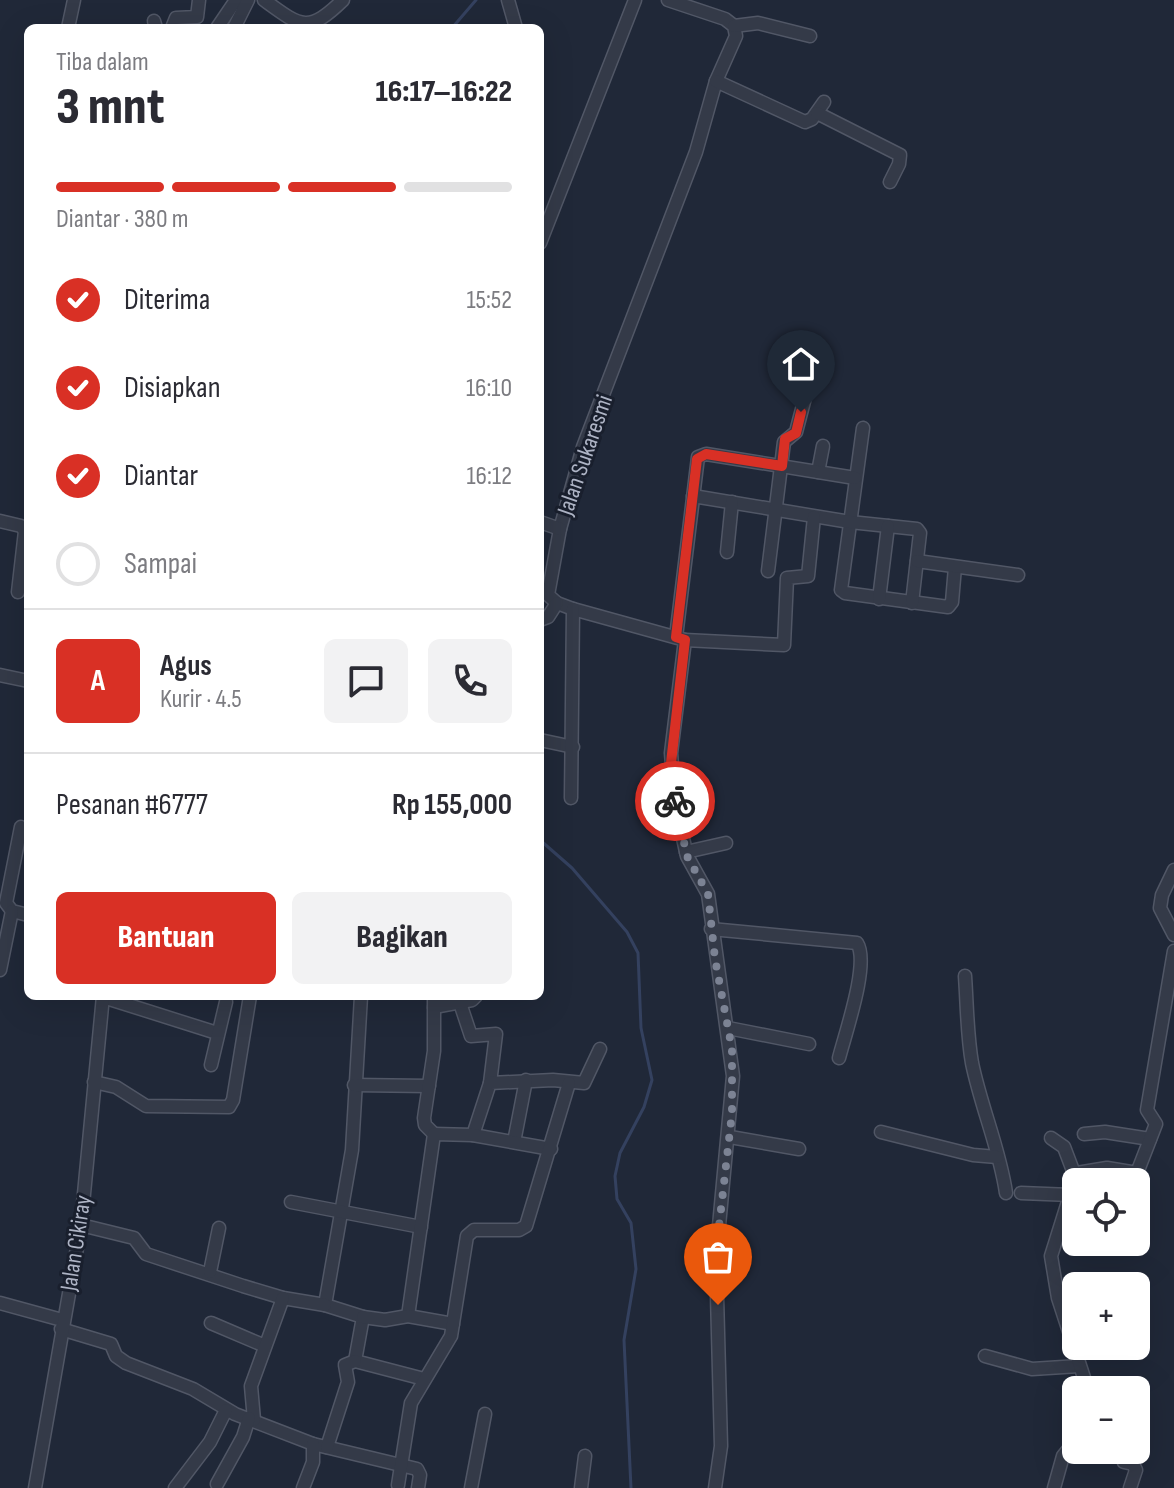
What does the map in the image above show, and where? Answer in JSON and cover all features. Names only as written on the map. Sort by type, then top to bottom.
[{"type":"street","points":[[69,24],[74,0]]},
{"type":"street","points":[[174,24],[176,18],[197,17],[199,0]]},
{"type":"street","points":[[264,0],[292,20],[304,24]]},
{"type":"street","points":[[310,24],[321,21],[343,0]]},
{"type":"street","points":[[544,233],[635,0]]},
{"type":"street","points":[[668,0],[725,19],[734,26],[758,23],[810,36]]},
{"type":"street","points":[[220,24],[234,3],[247,2]]},
{"type":"street","points":[[236,24],[247,2]]},
{"type":"street","points":[[509,4],[515,24]]},
{"type":"street","name":"Jalan Sukaresmi","points":[[557,603],[548,595],[546,571],[583,447],[696,152],[716,81],[736,36],[734,26]]},
{"type":"street","points":[[716,81],[805,122],[821,107],[900,155],[890,182]]},
{"type":"street","points":[[768,571],[785,439],[796,432],[806,394]]},
{"type":"street","points":[[863,428],[841,590],[879,599],[950,606],[955,567]]},
{"type":"street","points":[[818,472],[823,446]]},
{"type":"street","points":[[715,1488],[721,1446],[716,1253],[730,1137],[733,1076],[708,894],[686,852],[671,763],[697,459],[703,454],[855,478]]},
{"type":"street","points":[[693,496],[814,517],[919,530],[912,603]]},
{"type":"street","points":[[727,552],[732,502]]},
{"type":"street","points":[[544,618],[557,603],[681,638],[783,646],[787,577],[808,576],[814,517]]},
{"type":"street","points":[[0,521],[21,526],[24,530]]},
{"type":"street","points":[[544,523],[560,529]]},
{"type":"street","points":[[879,599],[888,526]]},
{"type":"street","points":[[18,592],[24,540]]},
{"type":"street","points":[[917,561],[1018,575]]},
{"type":"street","points":[[571,798],[573,609]]},
{"type":"street","points":[[0,675],[24,680]]},
{"type":"street","points":[[544,741],[573,747]]},
{"type":"street","points":[[21,827],[6,903],[12,911],[24,914]]},
{"type":"street","points":[[686,852],[726,843]]},
{"type":"street","points":[[1174,870],[1162,895],[1160,908],[1174,935]]},
{"type":"street","points":[[0,970],[12,911]]},
{"type":"street","points":[[711,929],[857,943],[861,959],[854,1009],[839,1058]]},
{"type":"street","points":[[1140,1168],[1156,1122],[1147,1110],[1174,951]]},
{"type":"street","points":[[965,976],[973,1065],[997,1157],[1003,1168],[1006,1193]]},
{"type":"street","name":"Jalan Cikiray","points":[[35,1488],[61,1325],[81,1225],[103,1000]]},
{"type":"street","points":[[115,1000],[217,1033]]},
{"type":"street","points":[[94,1082],[116,1087],[146,1106],[229,1107],[233,1100],[249,1000]]},
{"type":"street","points":[[325,1305],[352,1150],[361,1000]]},
{"type":"street","points":[[408,1316],[434,1134],[424,1121],[434,1001],[460,1003],[467,1000]]},
{"type":"street","points":[[211,1065],[226,1002]]},
{"type":"street","points":[[460,1003],[471,1036],[496,1034],[490,1083],[473,1135]]},
{"type":"street","points":[[728,1028],[809,1044]]},
{"type":"street","points":[[490,1083],[526,1080],[586,1082],[600,1049]]},
{"type":"street","points":[[514,1142],[526,1080]]},
{"type":"street","points":[[398,1485],[411,1403],[451,1336],[453,1306],[468,1233],[474,1230],[519,1230],[526,1226],[569,1083]]},
{"type":"street","points":[[354,1085],[429,1086]]},
{"type":"street","points":[[881,1132],[973,1155],[997,1157]]},
{"type":"street","points":[[1084,1134],[1105,1132],[1150,1139]]},
{"type":"street","points":[[434,1134],[473,1135],[551,1149]]},
{"type":"street","points":[[730,1137],[799,1149]]},
{"type":"street","points":[[1051,1138],[1064,1147],[1072,1168]]},
{"type":"street","points":[[1021,1193],[1062,1195]]},
{"type":"street","points":[[291,1202],[421,1227]]},
{"type":"street","points":[[1062,1222],[1051,1256],[1058,1298],[1083,1376]]},
{"type":"street","points":[[81,1225],[134,1238],[146,1254],[210,1272],[283,1298],[325,1305],[363,1317],[385,1320],[408,1316],[453,1324]]},
{"type":"street","points":[[210,1272],[219,1228]]},
{"type":"street","points":[[217,1484],[251,1419],[251,1386],[283,1298]]},
{"type":"street","points":[[0,1303],[111,1344],[116,1356],[126,1363],[193,1389],[226,1410],[320,1446],[419,1471],[418,1488]]},
{"type":"street","points":[[355,1361],[363,1317]]},
{"type":"street","points":[[211,1323],[265,1346]]},
{"type":"street","points":[[985,1356],[1032,1369],[1079,1366]]},
{"type":"street","points":[[303,1488],[348,1382],[345,1365],[355,1361],[424,1379]]},
{"type":"street","points":[[175,1488],[210,1442],[226,1410]]},
{"type":"street","points":[[471,1488],[485,1414]]},
{"type":"street","points":[[581,1488],[585,1456]]},
{"type":"street","points":[[1054,1488],[1062,1460]]},
{"type":"street","points":[[1130,1488],[1136,1470],[1133,1464]]},
{"type":"waterway","points":[[455,24],[476,0]]},
{"type":"waterway","points":[[544,844],[572,868],[627,932],[638,953],[641,1028],[652,1080],[644,1107],[620,1153],[615,1176],[617,1199],[631,1223],[636,1269],[624,1340],[631,1488]]},
{"type":"way so far","points":[[675,801],[687,856],[708,894],[723,1011],[732,1049],[732,1113],[716,1253],[718,1305]]},
{"type":"route","points":[[675,801],[671,763],[685,640],[676,637],[697,459],[706,454],[782,466],[785,439],[796,433],[801,412]]}]
